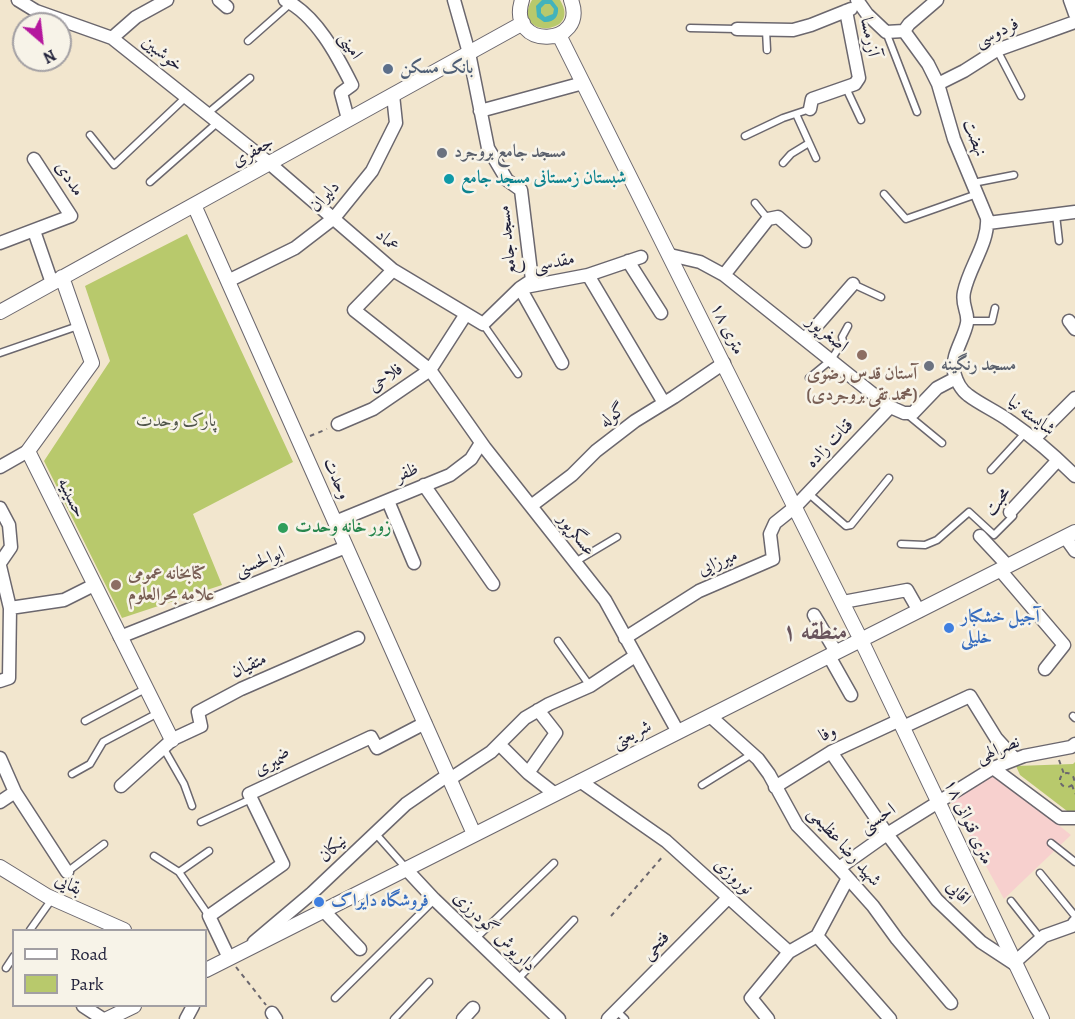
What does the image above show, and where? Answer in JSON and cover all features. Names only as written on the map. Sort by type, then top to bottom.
[{"type":"street","name":"خوشبین","points":[[18,0],[36,11],[112,38],[269,164]]},
{"type":"street","points":[[112,38],[136,17],[167,0]]},
{"type":"street","name":"مسجد جامع","points":[[454,0],[469,53],[488,148],[507,180],[521,190],[532,280],[520,288]]},
{"type":"street","points":[[522,0],[520,15],[523,23],[534,35],[543,38],[559,35],[570,25],[573,18],[571,0]]},
{"type":"street","points":[[737,29],[793,30],[846,12],[858,2],[886,32],[904,31],[937,0]]},
{"type":"street","points":[[1070,0],[1075,14]]},
{"type":"street","name":"امینی","points":[[290,1],[333,48],[352,85],[341,93],[348,119]]},
{"type":"street","name":"آزرمسا","points":[[845,87],[855,84],[859,78],[846,12]]},
{"type":"street","name":"فردوسی","points":[[938,84],[997,50],[1075,22]]},
{"type":"street","name":"جعفری","points":[[0,312],[523,23]]},
{"type":"street","name":"نهضت","points":[[904,31],[928,64],[938,84],[954,140],[988,223]]},
{"type":"street","name":"۱۸ متری","points":[[559,35],[861,640]]},
{"type":"street","points":[[480,111],[583,83]]},
{"type":"street","points":[[810,109],[812,99],[845,87]]},
{"type":"street","name":"دلیران","points":[[228,281],[295,248],[334,219],[372,171],[396,123],[393,95]]},
{"type":"street","name":"مددی","points":[[0,243],[71,216],[34,159]]},
{"type":"street","name":"عماد","points":[[269,164],[393,270],[354,310],[430,370]]},
{"type":"street","name":"وحدت","points":[[194,205],[474,834]]},
{"type":"street","points":[[906,413],[913,413],[936,388],[956,378],[954,370],[956,358],[968,321],[962,302],[966,280],[988,228],[988,223],[1075,212]]},
{"type":"street","points":[[724,275],[768,219],[778,217],[805,241]]},
{"type":"street","points":[[0,467],[28,451],[92,363],[79,326],[34,231]]},
{"type":"street","name":"اصغرپور","points":[[670,255],[699,262],[724,275],[890,407],[906,413]]},
{"type":"street","name":"مقدسی","points":[[483,324],[520,288],[588,275],[641,257]]},
{"type":"street","points":[[628,261],[661,313]]},
{"type":"street","points":[[393,270],[483,324]]},
{"type":"street","points":[[588,275],[664,403]]},
{"type":"street","points":[[805,339],[853,284]]},
{"type":"street","points":[[520,288],[562,363]]},
{"type":"street","name":"فلاحی","points":[[338,424],[373,409],[430,370],[466,314]]},
{"type":"street","name":"گوله","points":[[531,506],[635,421],[724,363]]},
{"type":"street","name":"عسگرپور","points":[[430,370],[481,442],[605,600],[678,732]]},
{"type":"street","name":"شایسته نیا","points":[[956,378],[969,396],[1030,436],[1075,476]]},
{"type":"street","points":[[1030,436],[1075,398]]},
{"type":"street","name":"قنات زاده","points":[[795,507],[890,407]]},
{"type":"street","name":"ظفر","points":[[336,522],[450,475],[471,459],[481,442]]},
{"type":"street","name":"حسینیه","points":[[28,451],[159,713],[168,744]]},
{"type":"street","name":"محبت","points":[[1010,512],[1058,460]]},
{"type":"street","points":[[424,485],[493,584]]},
{"type":"street","points":[[388,501],[414,563]]},
{"type":"street","name":"میرزایی","points":[[625,638],[699,591],[773,559],[770,534],[775,523],[795,507]]},
{"type":"street","points":[[0,508],[9,525],[11,547],[0,565],[10,608],[9,678],[0,681]]},
{"type":"street","points":[[1070,535],[1075,551]]},
{"type":"street","name":"شریعتی","points":[[207,969],[1070,535]]},
{"type":"street","name":"محبت","points":[[980,536],[1064,645],[1045,669]]},
{"type":"street","name":"ابوالحسنی","points":[[120,637],[346,547]]},
{"type":"street","points":[[10,608],[64,600],[94,585]]},
{"type":"street","points":[[843,602],[907,591],[919,611]]},
{"type":"street","points":[[814,615],[851,694]]},
{"type":"street","name":"متقیان","points":[[168,744],[201,726],[198,712],[242,689],[358,638]]},
{"type":"street","name":"۱۸ متری قنواتی","points":[[861,640],[1042,1019]]},
{"type":"street","name":"نیکان","points":[[244,950],[312,893],[406,804],[491,752],[525,718],[590,686],[635,656]]},
{"type":"street","name":"وفا","points":[[776,787],[831,752],[970,696],[996,738],[1016,759]]},
{"type":"street","points":[[528,773],[556,733],[538,710]]},
{"type":"street","name":"شهید رضا عظیمی","points":[[710,716],[753,754],[769,774],[802,831],[873,906],[897,939],[951,1003]]},
{"type":"street","name":"ضمیری","points":[[209,916],[283,864],[249,794],[371,737],[377,748],[425,723]]},
{"type":"street","points":[[121,786],[168,744]]},
{"type":"street","points":[[499,744],[528,773],[555,794]]},
{"type":"street","name":"نصرالهی","points":[[938,801],[993,768],[1016,759],[1071,747],[1075,744]]},
{"type":"street","name":"اقایی","points":[[831,752],[887,834],[938,900],[981,942],[1016,963]]},
{"type":"street","points":[[0,758],[15,792],[67,872]]},
{"type":"street","points":[[993,768],[1060,818],[1075,818]]},
{"type":"street","name":"نوروزی","points":[[580,782],[671,846],[789,952]]},
{"type":"street","points":[[0,801],[15,792]]},
{"type":"street","name":"احسنی","points":[[839,868],[938,801]]},
{"type":"street","name":"بقایی","points":[[0,867],[52,898],[118,929]]},
{"type":"street","name":"داریوش گودرزی","points":[[406,869],[434,899],[559,1019]]},
{"type":"street","points":[[768,1019],[751,998],[789,952],[817,936],[848,878]]},
{"type":"street","name":"فتحی","points":[[617,1016],[728,898]]},
{"type":"street","points":[[323,910],[360,949]]},
{"type":"street","points":[[209,916],[229,958]]},
{"type":"street","points":[[1016,963],[1041,939],[1074,923]]},
{"type":"street","points":[[817,936],[890,1019]]},
{"type":"street","points":[[86,1007],[105,1019],[130,1007]]},
{"type":"street","points":[[463,1019],[473,1008]]},
{"type":"lane","points":[[248,40],[290,1]]},
{"type":"lane","points":[[690,28],[737,29]]},
{"type":"lane","points":[[766,30],[767,50]]},
{"type":"lane","points":[[886,32],[917,112]]},
{"type":"lane","points":[[997,50],[1021,96]]},
{"type":"lane","points":[[208,113],[250,78]]},
{"type":"lane","points":[[845,87],[861,120]]},
{"type":"lane","points":[[90,135],[114,165],[186,96]]},
{"type":"lane","points":[[745,136],[810,109]]},
{"type":"lane","points":[[796,114],[816,158]]},
{"type":"lane","points":[[150,182],[218,122]]},
{"type":"lane","points":[[783,163],[791,154],[809,143]]},
{"type":"lane","points":[[884,194],[906,219],[975,189],[1014,176]]},
{"type":"lane","points":[[755,203],[768,219]]},
{"type":"lane","points":[[1056,215],[1059,241]]},
{"type":"lane","points":[[853,284],[881,297]]},
{"type":"lane","points":[[968,321],[992,321],[995,308]]},
{"type":"lane","points":[[483,324],[518,374]]},
{"type":"lane","points":[[0,353],[79,326]]},
{"type":"lane","points":[[809,378],[831,360],[849,326]]},
{"type":"lane","points":[[906,413],[942,443]]},
{"type":"lane","points":[[991,470],[1030,436]]},
{"type":"lane","points":[[808,493],[846,526],[851,525],[889,478]]},
{"type":"lane","name":"محبت","points":[[902,544],[925,545],[938,540],[969,512],[994,535],[1013,516],[1010,512]]},
{"type":"lane","points":[[575,562],[617,537]]},
{"type":"lane","points":[[558,641],[590,686]]},
{"type":"lane","points":[[85,721],[146,688]]},
{"type":"lane","points":[[72,774],[90,764],[103,742],[159,713]]},
{"type":"lane","points":[[168,744],[192,806]]},
{"type":"lane","points":[[702,785],[753,754]]},
{"type":"lane","points":[[201,822],[251,799]]},
{"type":"lane","points":[[375,833],[406,869]]},
{"type":"lane","points":[[1052,843],[1075,862]]},
{"type":"lane","points":[[67,872],[104,844]]},
{"type":"lane","points":[[179,872],[209,850]]},
{"type":"lane","points":[[154,856],[179,872],[209,916]]},
{"type":"lane","points":[[476,939],[554,863]]},
{"type":"lane","points":[[1040,873],[1074,923]]},
{"type":"lane","points":[[31,929],[52,898]]},
{"type":"lane","points":[[335,998],[434,899]]},
{"type":"lane","points":[[1011,901],[1041,939]]},
{"type":"lane","points":[[518,979],[574,920]]},
{"type":"lane","points":[[6,968],[12,959]]},
{"type":"lane","points":[[394,1019],[429,982]]},
{"type":"path","points":[[299,441],[338,424]]},
{"type":"path","points":[[1072,785],[1067,787],[1063,785],[1060,779],[1062,775],[1069,773],[1072,775],[1075,794]]},
{"type":"path","points":[[611,916],[671,846]]},
{"type":"path","points":[[229,958],[274,1016]]},
{"type":"shaded area","points":[[993,773],[1071,835],[1004,899],[951,802]]},
{"type":"green space","points":[[532,0],[560,0],[564,12],[562,21],[546,28],[537,26],[530,21],[528,12]]},
{"type":"green space","name":"پارک وحدت","points":[[187,234],[293,462],[193,514],[222,585],[122,618],[44,461],[110,361],[85,286]]},
{"type":"green space","points":[[1075,762],[1075,812],[1071,814],[1020,775],[1016,766],[1073,764]]},
{"type":"water","points":[[542,0],[552,0],[558,8],[558,14],[553,20],[544,22],[537,17],[536,6]],"holes":[[[545,4],[550,4],[554,9],[553,14],[545,17],[541,13],[541,8]]]},
{"type":"place","name":"بانک مسکن","points":[[388,69]]},
{"type":"place","name":"مسجد جامع بروجرد","points":[[442,153]]},
{"type":"place","name":"شبستان زمستانی مسجد جامع","points":[[449,179]]},
{"type":"place","name":"آستان قدس رضوی (محمد تقی بروجردی)","points":[[862,355]]},
{"type":"place","name":"مسجد رنگینه","points":[[929,366]]},
{"type":"place","name":"زور خانه وحدت","points":[[283,528]]},
{"type":"place","name":"کتابخانه عمومی علامه بحرالعلوم","points":[[116,585]]},
{"type":"place","name":"آجیل خشکبار خلیلی","points":[[949,628]]},
{"type":"place","name":"فروشگاه دایراک","points":[[319,902]]},
{"type":"district","name":"منطقه ۱","points":[[815,633]]}]
